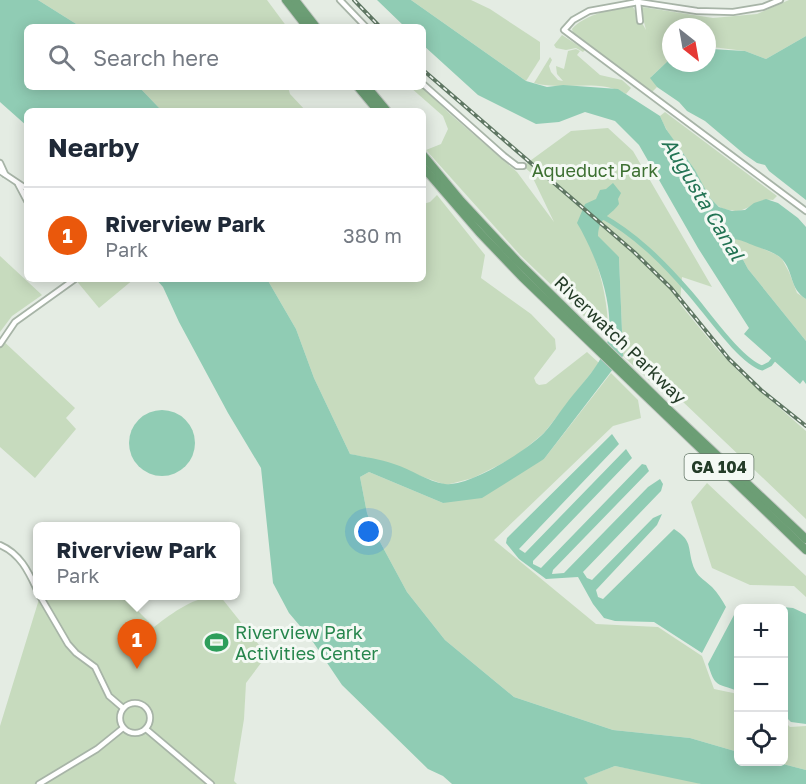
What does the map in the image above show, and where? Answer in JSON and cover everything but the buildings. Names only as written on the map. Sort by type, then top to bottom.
[{"type":"main road","points":[[286,0],[305,24]]},
{"type":"main road","points":[[295,0],[314,24]]},
{"type":"main road","points":[[360,90],[376,108]]},
{"type":"main road","points":[[370,90],[384,108]]},
{"type":"main road","name":"Riverwatch Parkway","points":[[426,159],[509,253],[806,539]]},
{"type":"main road","name":"Riverwatch Parkway","points":[[426,170],[479,232],[570,324],[806,550]]},
{"type":"street","points":[[340,0],[363,24]]},
{"type":"street","points":[[780,0],[764,7],[733,12],[697,10],[638,1],[589,11],[573,20],[564,30],[806,211]]},
{"type":"street","points":[[638,1],[640,21]]},
{"type":"street","points":[[426,87],[504,156],[517,166],[523,166]]},
{"type":"street","points":[[0,163],[2,172],[24,187]]},
{"type":"street","points":[[18,184],[24,195]]},
{"type":"street","points":[[0,344],[15,322],[71,282]]},
{"type":"street","points":[[0,545],[19,558],[33,583]]},
{"type":"street","points":[[42,600],[68,644],[95,667],[109,696],[123,708]]},
{"type":"street","points":[[131,703],[146,706],[151,720],[146,729],[132,733],[123,728],[120,718],[123,708],[131,703]]},
{"type":"street","points":[[39,784],[97,749],[123,728]]},
{"type":"street","points":[[146,729],[211,784]]},
{"type":"green space","points":[[38,0],[267,0],[285,24],[76,24]]},
{"type":"green space","points":[[411,0],[471,0],[490,9],[540,42],[540,59],[526,81]]},
{"type":"green space","points":[[789,0],[806,0],[806,36],[766,59],[745,51],[716,47],[716,18],[713,18],[757,14]]},
{"type":"green space","points":[[633,7],[646,30],[642,7],[713,18],[662,18],[662,67],[651,77],[657,87],[652,92],[573,33],[572,29],[584,19],[592,16],[609,10]]},
{"type":"green space","points":[[562,35],[585,50],[583,52],[576,48],[566,50],[556,48],[554,45]]},
{"type":"green space","points":[[576,49],[580,51],[577,55],[600,75],[622,80],[631,88],[626,94],[605,87],[534,83],[550,57],[551,72],[558,80],[563,81],[557,74],[556,66],[564,69],[568,51]]},
{"type":"green space","points":[[142,90],[289,90],[303,108],[159,108]]},
{"type":"green space","name":"Aqueduct Park","points":[[413,90],[425,90],[517,172],[554,222],[530,172],[523,166],[571,131],[608,128],[633,151],[712,287],[682,277],[680,304],[741,374],[806,431],[806,519],[660,380],[653,384],[623,356],[619,257],[590,245],[604,291],[608,339],[520,255],[426,150],[441,144],[448,129],[443,116]]},
{"type":"green space","points":[[665,112],[777,196],[773,200],[762,201],[735,211],[713,202],[691,164],[667,131],[660,116]]},
{"type":"green space","points":[[437,195],[485,255],[481,278],[531,314],[555,339],[556,349],[534,378],[536,383],[546,384],[587,352],[599,363],[544,433],[515,457],[473,478],[446,485],[369,458],[350,454],[314,378],[296,329],[269,282],[426,282],[426,203]]},
{"type":"green space","points":[[732,239],[742,239],[782,259],[797,293],[806,299],[806,341],[748,269]]},
{"type":"green space","points":[[0,256],[24,278],[24,282],[28,282],[42,295],[12,316],[0,332]]},
{"type":"green space","points":[[77,282],[130,282],[99,308]]},
{"type":"green space","points":[[0,338],[75,408],[66,418],[76,429],[35,478],[0,447]]},
{"type":"green space","points":[[611,373],[638,400],[641,418],[613,426],[494,540],[596,624],[658,627],[702,656],[714,689],[734,693],[734,751],[690,738],[613,730],[514,697],[445,640],[407,592],[373,529],[367,513],[360,477],[369,472],[443,503],[544,459]]},
{"type":"green space","points":[[707,483],[806,576],[806,597],[794,586],[750,585],[712,568],[691,502]]},
{"type":"green space","points":[[39,600],[127,600],[154,627],[193,602],[223,600],[267,655],[246,683],[244,719],[234,781],[237,784],[0,784],[0,726]]},
{"type":"green space","points":[[788,725],[790,727],[806,726],[806,770],[788,765]]},
{"type":"green space","points":[[615,766],[701,784],[588,784],[583,778]]},
{"type":"water","points":[[0,0],[38,0],[76,24],[24,24],[24,90],[142,90],[159,108],[24,108],[24,123],[0,102]]},
{"type":"water","name":"Augusta Canal","points":[[377,0],[411,0],[526,81],[547,87],[563,85],[618,89],[660,116],[710,198],[719,207],[732,211],[745,210],[754,203],[766,199],[778,203],[798,218],[806,227],[806,299],[794,285],[782,259],[744,241],[732,239],[748,269],[806,341],[806,384],[803,380],[800,384],[744,334],[749,328],[698,248],[639,145],[615,121],[585,112],[559,122],[536,124],[478,95],[426,48],[426,24],[402,24]]},
{"type":"water","points":[[806,36],[806,200],[769,171],[765,165],[757,163],[744,154],[705,121],[687,111],[679,102],[657,87],[650,78],[662,67],[662,72],[716,72],[716,49],[745,51],[766,59]]},
{"type":"water","points":[[613,183],[621,193],[618,199],[619,204],[602,221],[598,236],[619,257],[623,356],[544,459],[482,498],[443,503],[369,472],[360,477],[367,513],[373,529],[407,592],[445,640],[514,697],[613,730],[690,738],[734,751],[734,766],[788,765],[806,770],[806,784],[701,784],[615,766],[584,778],[588,784],[452,784],[443,776],[428,769],[342,685],[311,639],[289,613],[273,583],[261,468],[228,413],[159,282],[269,282],[296,329],[314,378],[350,454],[389,462],[439,483],[456,483],[469,480],[498,466],[536,440],[550,426],[601,358],[608,340],[609,311],[597,264],[577,223],[585,204],[596,199],[600,190],[606,189]]},
{"type":"water","points":[[162,410],[174,413],[185,420],[192,431],[195,443],[192,455],[185,466],[174,473],[162,476],[150,473],[139,466],[132,455],[129,443],[132,431],[139,420],[150,413]]},
{"type":"water","points":[[612,434],[619,444],[519,549],[525,553],[626,449],[632,458],[533,561],[533,564],[541,568],[642,464],[646,465],[649,471],[553,570],[552,574],[564,573],[648,487],[660,479],[663,484],[661,491],[583,572],[587,578],[592,580],[653,518],[662,514],[657,525],[596,590],[598,597],[603,599],[674,529],[688,542],[692,563],[697,573],[714,589],[726,607],[702,653],[654,622],[615,621],[604,618],[578,577],[546,579],[519,559],[506,543],[507,538]]},
{"type":"water","points":[[788,608],[806,614],[806,724],[791,722],[788,719]]},
{"type":"water","points":[[734,615],[734,690],[718,684],[708,664]]},
{"type":"waterway","points":[[600,215],[625,231],[659,259],[723,334],[753,363],[762,368],[770,364],[777,355]]},
{"type":"railway","points":[[354,0],[377,24]]},
{"type":"railway","points":[[426,73],[634,252],[671,288],[729,359],[761,390],[806,426]]},
{"type":"place","name":"Riverview Park Activities Center","points":[[217,643]]},
{"type":"place","name":"Riverview Park","points":[[137,669]]}]
